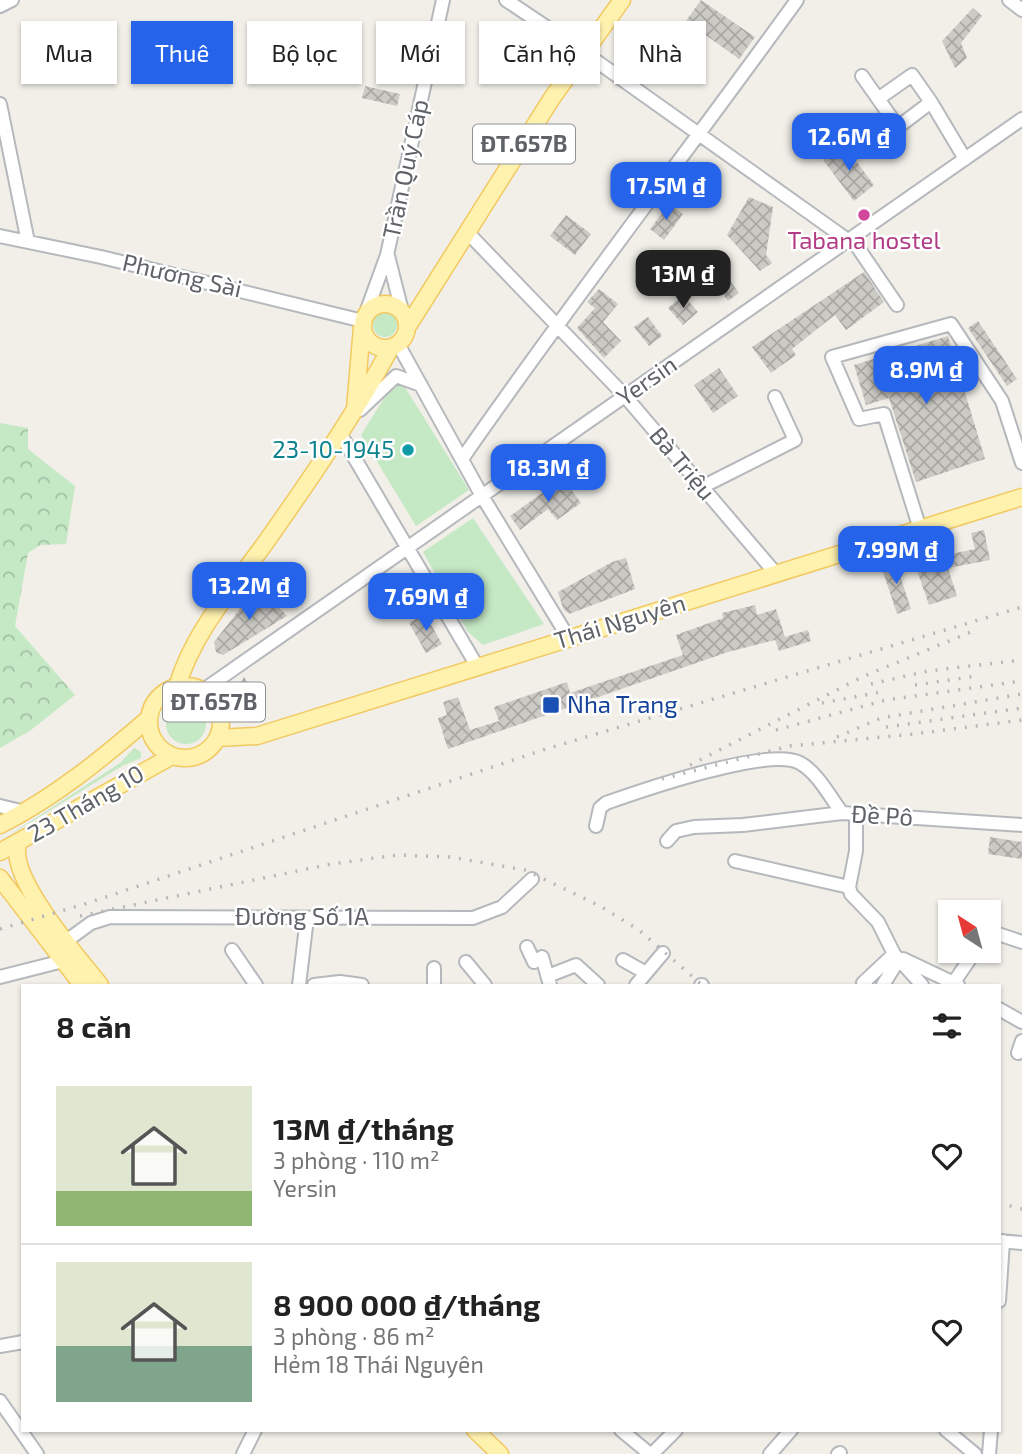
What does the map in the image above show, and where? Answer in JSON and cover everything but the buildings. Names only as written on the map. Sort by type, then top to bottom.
[{"type":"main road","name":"ĐT.657B","points":[[600,32],[622,0]]},
{"type":"main road","name":"ĐT.657B","points":[[177,687],[185,659],[209,620],[355,415],[395,346],[405,318],[432,292],[562,84]]},
{"type":"main road","points":[[355,415],[363,324],[368,311],[378,304],[391,304],[405,318]]},
{"type":"main road","points":[[363,324],[372,344],[395,346]]},
{"type":"main road","name":"Thái Nguyên","points":[[217,738],[257,736],[1022,496]]},
{"type":"main road","name":"ĐT.657B","points":[[177,687],[202,691],[218,708],[221,723],[217,738],[200,754],[186,758],[172,755],[155,742],[149,718],[162,695],[177,687]]},
{"type":"main road","name":"23 Tháng 10","points":[[0,825],[25,812],[97,763],[149,718]]},
{"type":"main road","name":"23 Tháng 10","points":[[0,852],[172,755]]},
{"type":"main road","points":[[18,844],[16,859],[19,870],[81,984]]},
{"type":"main road","points":[[0,878],[61,950],[99,984]]},
{"type":"main road","points":[[464,1432],[486,1454]]},
{"type":"main road","points":[[477,1432],[500,1454]]},
{"type":"street","points":[[0,6],[12,0]]},
{"type":"street","name":"Trần Quý Cáp","points":[[363,324],[387,255],[443,0]]},
{"type":"street","points":[[506,0],[537,21]]},
{"type":"street","points":[[462,460],[556,324],[699,136],[797,0]]},
{"type":"street","points":[[1009,0],[1022,10]]},
{"type":"street","points":[[600,64],[850,240],[897,305]]},
{"type":"street","points":[[878,99],[912,75],[965,159]]},
{"type":"street","points":[[862,76],[898,127],[931,102]]},
{"type":"street","points":[[0,104],[28,242]]},
{"type":"street","name":"Yersin","points":[[202,691],[1022,118]]},
{"type":"street","name":"Bà Triệu","points":[[468,234],[625,396],[777,575]]},
{"type":"street","name":"Phương Sài","points":[[0,236],[363,324]]},
{"type":"street","name":"Trần Quý Cáp","points":[[387,255],[405,318]]},
{"type":"street","points":[[920,529],[884,414],[859,419],[832,357],[951,324],[1002,401],[1022,463]]},
{"type":"street","points":[[395,346],[568,637]]},
{"type":"street","points":[[355,415],[396,376],[421,386]]},
{"type":"street","points":[[702,487],[795,440],[775,397]]},
{"type":"street","points":[[341,435],[477,666]]},
{"type":"street","points":[[596,826],[600,808],[607,803],[738,764],[775,758],[801,763],[842,813]]},
{"type":"street","points":[[0,806],[25,812]]},
{"type":"street","name":"Đề Pô","points":[[667,841],[676,831],[686,828],[743,825],[842,813],[1022,825]]},
{"type":"street","points":[[856,814],[856,851],[849,887],[854,900],[878,922],[894,954],[920,980],[948,984]]},
{"type":"street","points":[[735,860],[849,887]]},
{"type":"street","name":"Đường Số 1A","points":[[0,977],[61,950],[91,923],[110,917],[473,918],[502,907],[532,879]]},
{"type":"street","points":[[299,984],[307,918]]},
{"type":"street","points":[[1001,936],[1022,942]]},
{"type":"street","points":[[527,947],[534,962],[542,957],[549,981],[576,965],[597,984]]},
{"type":"street","points":[[232,950],[255,984]]},
{"type":"street","points":[[637,984],[663,953]]},
{"type":"street","points":[[864,984],[894,954]]},
{"type":"street","points":[[884,984],[894,967],[894,954]]},
{"type":"street","points":[[623,960],[646,973]]},
{"type":"street","points":[[466,962],[484,984]]},
{"type":"street","points":[[956,984],[968,963]]},
{"type":"street","points":[[434,968],[434,984]]},
{"type":"street","points":[[323,984],[355,984]]},
{"type":"street","points":[[1001,1010],[1022,1022]]},
{"type":"street","points":[[1001,1241],[1022,1243]]},
{"type":"street","points":[[0,1346],[21,1342]]},
{"type":"street","points":[[0,1401],[21,1431]]},
{"type":"street","points":[[22,1432],[37,1454]]},
{"type":"street","points":[[243,1454],[254,1432]]},
{"type":"street","points":[[625,1432],[651,1454],[674,1432]]},
{"type":"street","points":[[770,1454],[789,1432]]},
{"type":"street","points":[[948,1432],[975,1454]]},
{"type":"street","points":[[989,1454],[990,1432]]},
{"type":"green space","points":[[385,313],[396,320],[397,325],[390,336],[385,337],[374,330],[373,325],[380,314]]},
{"type":"green space","points":[[398,376],[469,490],[416,526],[361,435]]},
{"type":"green space","points":[[0,423],[28,428],[28,449],[75,486],[66,544],[40,545],[28,553],[15,626],[75,695],[31,730],[0,748]]},
{"type":"green space","points":[[473,518],[544,624],[483,645],[468,632],[423,552]]},
{"type":"green space","points":[[186,704],[194,705],[200,710],[205,716],[205,732],[200,738],[194,743],[186,744],[178,743],[172,738],[167,732],[166,724],[167,716],[172,710],[178,705]]},
{"type":"green space","points":[[134,748],[141,752],[141,758],[122,766],[2,840],[120,763]]},
{"type":"railway","points":[[0,929],[88,903],[546,749],[1022,607]]},
{"type":"railway","points":[[690,765],[862,677],[978,629]]},
{"type":"railway","points":[[871,684],[928,671],[1022,660]]},
{"type":"railway","points":[[915,685],[977,676]]},
{"type":"railway","points":[[776,730],[886,700],[1022,681]]},
{"type":"railway","points":[[822,703],[881,692]]},
{"type":"railway","points":[[837,737],[881,718],[1022,694]]},
{"type":"railway","points":[[886,727],[1022,708]]},
{"type":"railway","points":[[662,779],[790,746],[1022,720]]},
{"type":"railway","points":[[80,916],[331,864],[398,855],[450,857],[525,870],[600,906],[639,930],[701,984]]},
{"type":"railway","points":[[1001,1204],[1022,1209]]},
{"type":"place","name":"Tabana hostel","points":[[864,215]]},
{"type":"place","name":"23-10-1945","points":[[408,450]]},
{"type":"place","name":"Nha Trang","points":[[551,705]]}]
